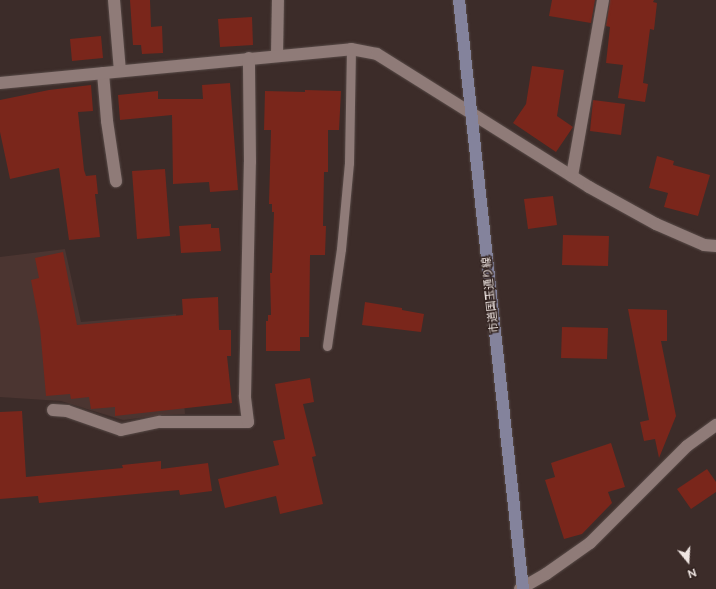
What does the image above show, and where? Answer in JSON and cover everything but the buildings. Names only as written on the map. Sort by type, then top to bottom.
[{"type":"street","points":[[114,0],[120,71]]},
{"type":"street","points":[[277,55],[278,0]]},
{"type":"street","name":"市道国玉通り線","points":[[459,0],[522,588]]},
{"type":"street","points":[[572,176],[603,0]]},
{"type":"street","points":[[0,84],[277,55],[350,49],[377,54],[589,187],[656,224],[704,246],[716,246]]},
{"type":"street","points":[[53,410],[67,411],[121,430],[160,422],[248,422],[245,396],[250,162],[249,58]]},
{"type":"street","points":[[103,73],[107,121],[116,181]]},
{"type":"street","points":[[522,588],[546,574],[590,543],[687,446],[716,425]]},
{"type":"lane","points":[[327,346],[341,249],[349,163],[350,49]]},
{"type":"shaded area","points":[[65,249],[81,322],[176,314],[185,414],[123,420],[61,401],[0,397],[0,257]]}]
